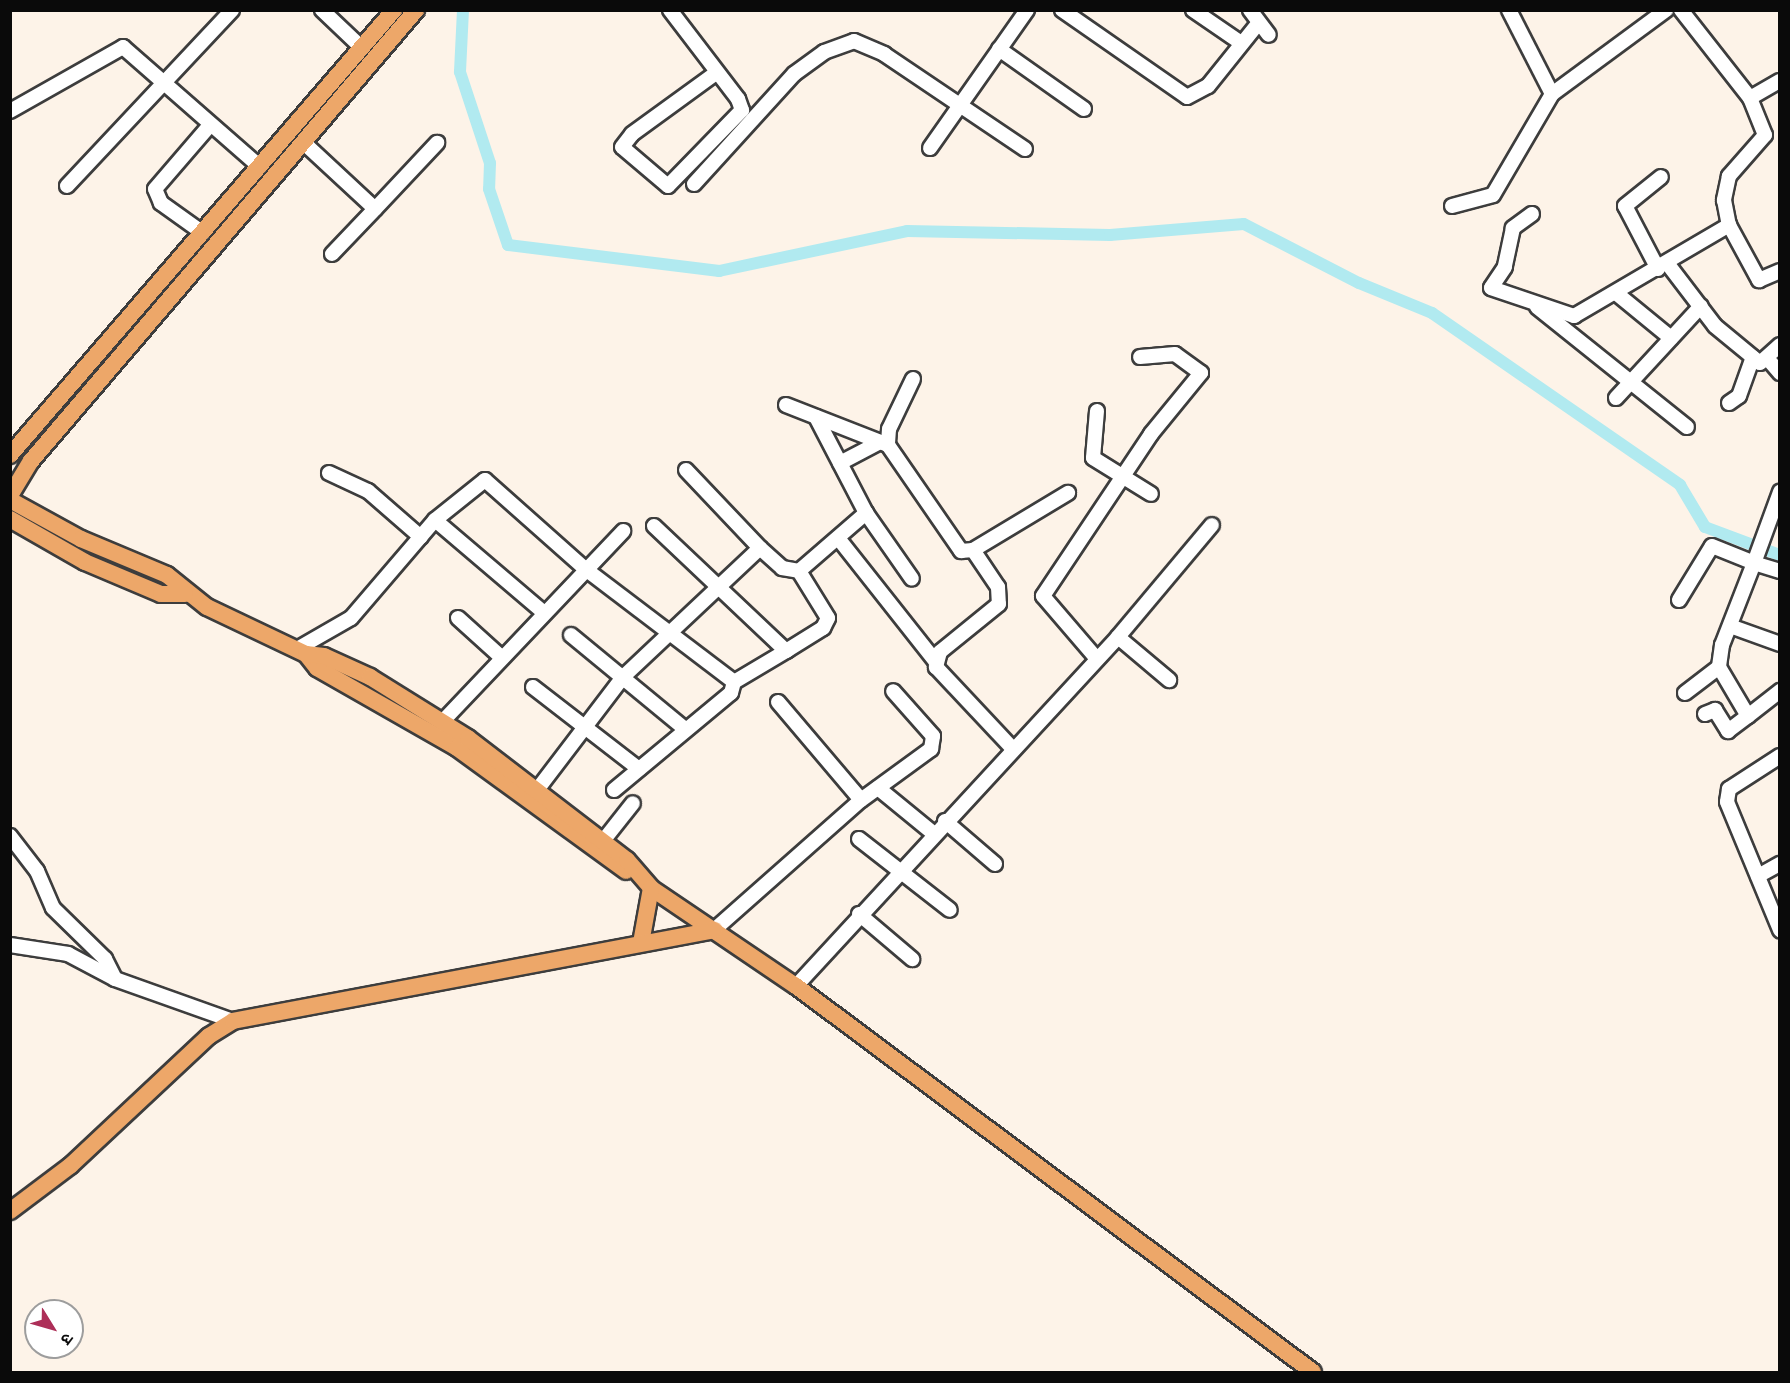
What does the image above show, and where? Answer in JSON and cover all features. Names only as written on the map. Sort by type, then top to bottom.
[{"type":"main road","points":[[10,455],[394,10]]},
{"type":"main road","points":[[416,10],[31,460],[10,499],[97,545],[167,575],[185,594],[301,651],[324,656],[370,677],[443,721],[603,841],[647,884]]},
{"type":"main road","points":[[10,490],[11,494]]},
{"type":"main road","points":[[10,519],[85,562],[161,594],[185,594]]},
{"type":"main road","points":[[301,651],[317,668],[457,748],[647,884],[796,986],[1313,1372]]},
{"type":"main road","points":[[640,943],[647,884]]},
{"type":"main road","points":[[10,1211],[69,1166],[209,1036],[233,1021],[714,930]]},
{"type":"street","points":[[67,186],[232,10]]},
{"type":"street","points":[[322,10],[362,48]]},
{"type":"street","points":[[670,10],[738,99],[742,110],[738,120],[668,186],[622,147],[632,134],[716,73]]},
{"type":"street","points":[[930,148],[1027,10]]},
{"type":"street","points":[[1062,10],[1187,97],[1208,86],[1257,25]]},
{"type":"street","points":[[1193,10],[1241,43]]},
{"type":"street","points":[[1250,10],[1257,25],[1269,35]]},
{"type":"street","points":[[1509,10],[1552,94]]},
{"type":"street","points":[[1452,206],[1479,201],[1501,187],[1552,94],[1666,10]]},
{"type":"street","points":[[1681,10],[1750,98],[1765,135],[1729,176],[1724,200],[1729,225],[1759,280],[1779,271]]},
{"type":"street","points":[[693,184],[770,96],[839,45],[863,42],[1025,149]]},
{"type":"street","points":[[10,111],[118,47],[128,49],[163,86],[260,167]]},
{"type":"street","points":[[999,49],[1084,109]]},
{"type":"street","points":[[1750,98],[1779,81]]},
{"type":"street","points":[[203,234],[161,203],[155,189],[210,125]]},
{"type":"street","points":[[303,142],[375,208]]},
{"type":"street","points":[[332,254],[437,142]]},
{"type":"street","points":[[1660,177],[1625,206],[1663,266],[1701,306],[1715,326],[1779,373]]},
{"type":"street","points":[[1532,214],[1513,228],[1505,267],[1491,288],[1535,305],[1574,316],[1663,266],[1729,225]]},
{"type":"street","points":[[1617,293],[1671,338]]},
{"type":"street","points":[[1535,305],[1566,335],[1632,381],[1687,427]]},
{"type":"street","points":[[1616,398],[1701,306]]},
{"type":"street","points":[[1729,403],[1739,396],[1760,357],[1779,345]]},
{"type":"street","points":[[1097,659],[1043,596],[1121,478],[1200,373],[1175,354],[1140,357]]},
{"type":"street","points":[[840,463],[884,443],[913,379]]},
{"type":"street","points":[[786,405],[884,443],[953,543],[973,550],[998,587],[999,604],[935,661]]},
{"type":"street","points":[[1097,411],[1093,458],[1121,478],[1151,494]]},
{"type":"street","points":[[816,417],[866,513],[912,579]]},
{"type":"street","points":[[614,789],[684,728],[731,693],[734,682],[823,628],[828,618],[799,571],[782,568],[686,470]]},
{"type":"street","points":[[329,473],[368,491],[421,537]]},
{"type":"street","points":[[301,651],[351,618],[435,520],[485,480],[584,568],[734,682]]},
{"type":"street","points":[[1684,693],[1719,667],[1730,627],[1779,492]]},
{"type":"street","points":[[973,550],[1068,493]]},
{"type":"street","points":[[799,571],[866,513]]},
{"type":"street","points":[[435,520],[542,611]]},
{"type":"street","points":[[796,986],[933,833],[1118,638],[1212,525]]},
{"type":"street","points":[[654,526],[788,650]]},
{"type":"street","points":[[443,721],[542,611],[622,531]]},
{"type":"street","points":[[838,538],[963,699],[1012,748]]},
{"type":"street","points":[[1679,600],[1712,546],[1755,560],[1779,571]]},
{"type":"street","points":[[537,790],[623,677],[760,548]]},
{"type":"street","points":[[458,618],[500,656]]},
{"type":"street","points":[[1730,627],[1779,644]]},
{"type":"street","points":[[571,636],[684,728]]},
{"type":"street","points":[[1118,638],[1169,680]]},
{"type":"street","points":[[1719,667],[1748,716]]},
{"type":"street","points":[[533,687],[582,728],[639,769]]},
{"type":"street","points":[[714,930],[861,800],[934,741],[893,691]]},
{"type":"street","points":[[1705,714],[1715,710],[1728,731],[1779,691]]},
{"type":"street","points":[[778,702],[861,800]]},
{"type":"street","points":[[1779,756],[1729,789],[1727,802],[1779,928]]},
{"type":"street","points":[[878,788],[933,833]]},
{"type":"street","points":[[603,841],[633,803]]},
{"type":"street","points":[[945,821],[995,864]]},
{"type":"street","points":[[10,836],[37,871],[53,908],[105,959],[115,979]]},
{"type":"street","points":[[859,839],[902,868],[950,910]]},
{"type":"street","points":[[1758,876],[1779,864]]},
{"type":"street","points":[[859,914],[912,959]]},
{"type":"street","points":[[10,945],[68,954],[115,979],[233,1021]]},
{"type":"waterway","points":[[463,10],[460,72],[490,163],[489,189],[508,245],[719,271],[907,231],[1110,235],[1244,224],[1359,283],[1432,313],[1680,485],[1705,527],[1780,555]]}]
